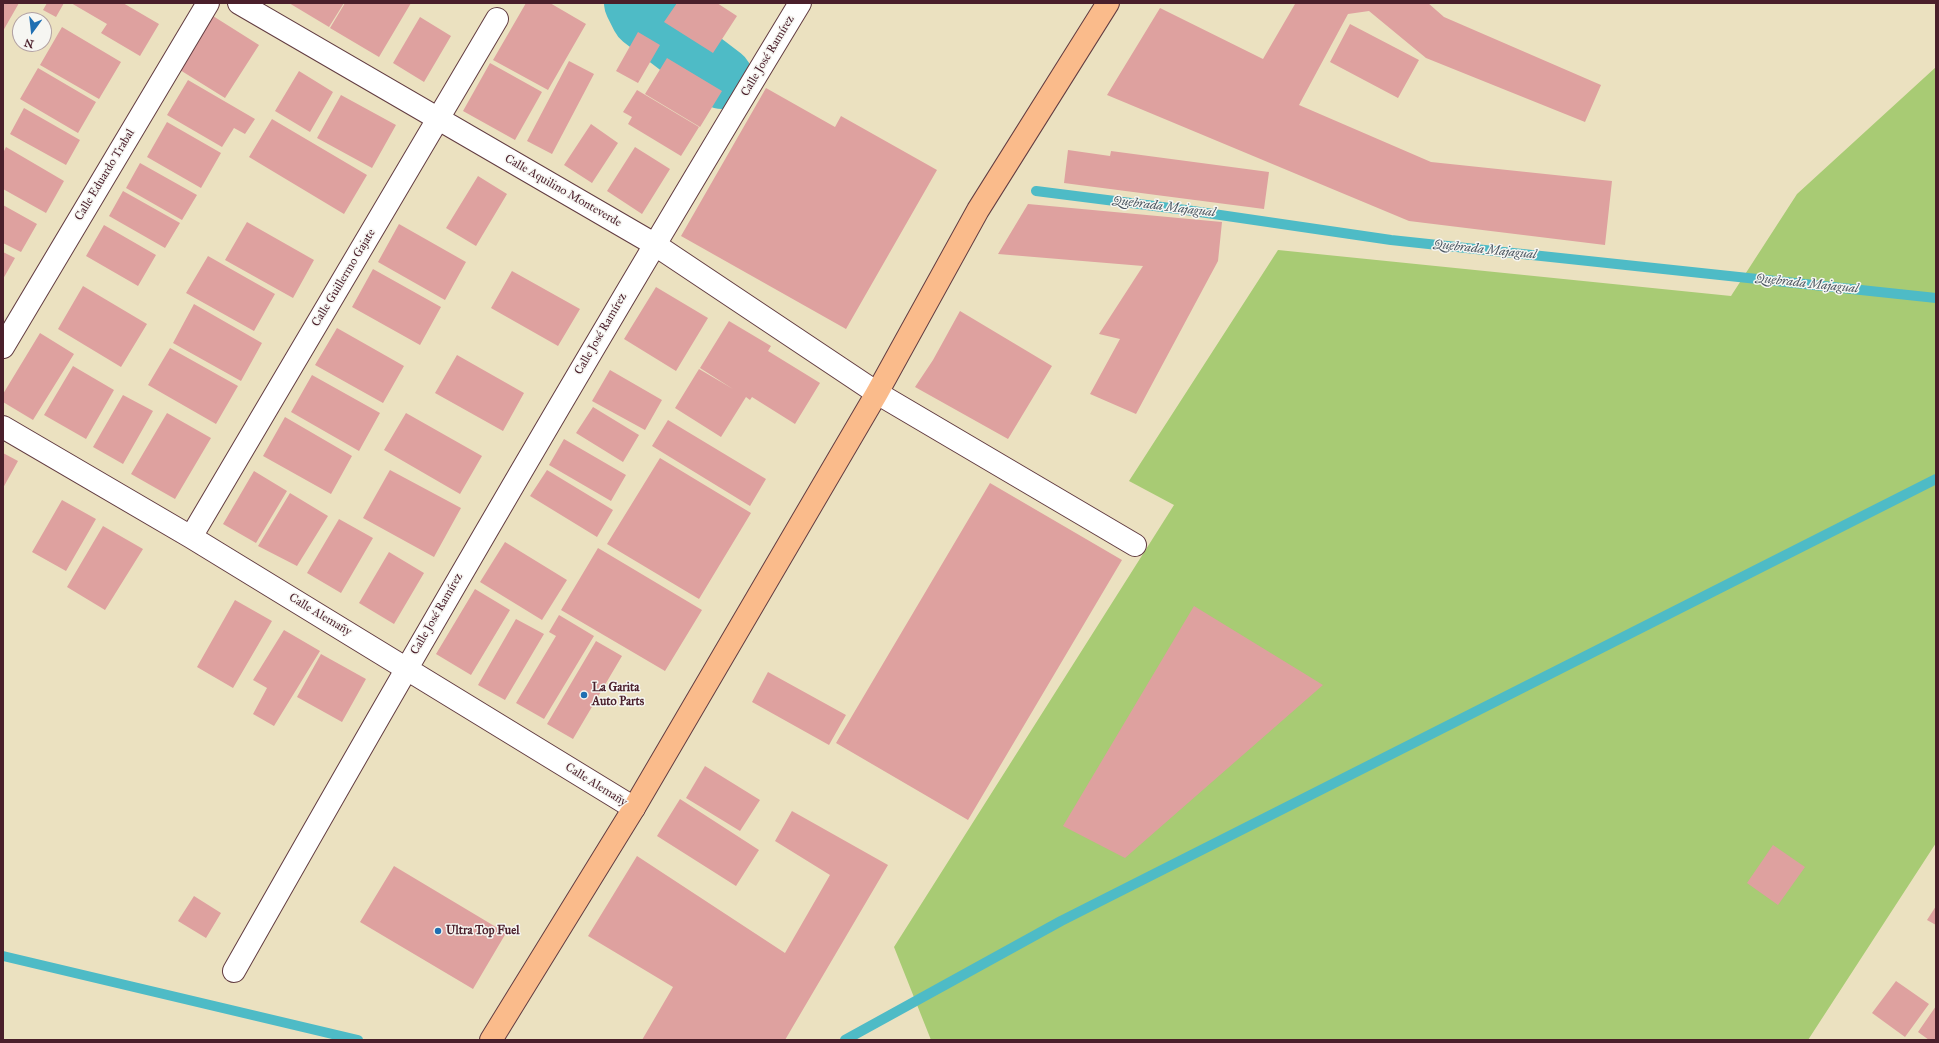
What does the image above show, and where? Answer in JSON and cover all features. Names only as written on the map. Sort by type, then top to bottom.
[{"type":"main road","points":[[491,1040],[634,808],[877,393],[978,210],[1108,3]]},
{"type":"street","name":"Calle Eduardo Trabal","points":[[3,348],[208,3]]},
{"type":"street","name":"Calle Aquilino Monteverde","points":[[239,3],[654,244],[877,393],[1135,545]]},
{"type":"street","name":"Calle José Ramírez","points":[[234,971],[406,668],[654,244],[800,3]]},
{"type":"street","name":"Calle Guillermo Gajate","points":[[191,537],[497,19]]},
{"type":"street","name":"Calle Alemañy","points":[[3,427],[191,537],[634,808]]},
{"type":"green space","points":[[1936,67],[1936,843],[1808,1040],[931,1040],[894,947],[1174,505],[1129,481],[1278,250],[1731,296],[1797,194]]},
{"type":"building","points":[[3,3],[19,3],[14,12],[12,12],[12,15],[3,31]]},
{"type":"building","points":[[47,3],[64,3],[56,17],[52,15],[52,12],[43,10]]},
{"type":"building","points":[[71,3],[123,3],[159,24],[140,56],[101,33],[107,24]]},
{"type":"building","points":[[289,3],[344,3],[329,27]]},
{"type":"building","points":[[345,3],[411,3],[379,57],[330,28]]},
{"type":"building","points":[[526,3],[550,3],[586,24],[548,90],[493,60]]},
{"type":"building","points":[[677,3],[717,3],[737,16],[713,53],[664,22]]},
{"type":"building","points":[[1293,3],[1428,3],[1444,17],[1601,85],[1585,122],[1426,58],[1369,11],[1348,14],[1299,105],[1431,162],[1612,181],[1605,245],[1409,221],[1107,95],[1160,8],[1263,59],[1295,4]]},
{"type":"building","points":[[213,16],[259,45],[225,98],[180,70]]},
{"type":"building","points":[[420,17],[451,36],[424,82],[393,63]]},
{"type":"building","points":[[1350,24],[1419,60],[1398,98],[1330,62]]},
{"type":"building","points":[[62,27],[121,62],[99,99],[40,65],[48,52],[52,52],[52,44]]},
{"type":"building","points":[[638,32],[660,45],[638,83],[616,71]]},
{"type":"building","points":[[667,58],[722,91],[700,127],[645,94]]},
{"type":"building","points":[[569,61],[594,74],[552,154],[527,141]]},
{"type":"building","points":[[490,63],[542,92],[515,140],[463,111]]},
{"type":"building","points":[[38,68],[96,102],[78,133],[20,99]]},
{"type":"building","points":[[299,71],[333,92],[310,132],[275,111]]},
{"type":"building","points":[[188,80],[255,119],[245,134],[234,128],[222,147],[167,115]]},
{"type":"building","points":[[766,88],[835,127],[841,116],[937,170],[846,329],[681,236]]},
{"type":"building","points":[[637,90],[699,127],[681,156],[628,124],[632,117],[623,112]]},
{"type":"building","points":[[341,95],[396,125],[372,168],[317,138]]},
{"type":"building","points":[[24,108],[80,140],[66,165],[10,134]]},
{"type":"building","points":[[272,119],[367,175],[344,214],[249,157]]},
{"type":"building","points":[[167,122],[221,153],[201,188],[147,157]]},
{"type":"building","points":[[591,124],[618,143],[592,183],[564,165]]},
{"type":"building","points":[[6,147],[64,181],[46,213],[3,189],[3,153]]},
{"type":"building","points":[[635,147],[670,169],[642,214],[607,191]]},
{"type":"building","points":[[1068,150],[1110,156],[1111,151],[1269,172],[1264,209],[1064,183]]},
{"type":"building","points":[[140,163],[197,195],[182,220],[126,188]]},
{"type":"building","points":[[478,176],[507,194],[476,246],[446,228]]},
{"type":"building","points":[[123,191],[180,223],[165,248],[109,216]]},
{"type":"building","points":[[1028,204],[1222,222],[1218,261],[1136,414],[1090,394],[1120,339],[1099,334],[1143,266],[998,254]]},
{"type":"building","points":[[3,205],[37,224],[21,252],[3,243]]},
{"type":"building","points":[[247,222],[314,260],[293,298],[225,260]]},
{"type":"building","points":[[399,224],[466,262],[445,300],[378,262]]},
{"type":"building","points":[[104,225],[156,255],[138,286],[86,256]]},
{"type":"building","points":[[3,252],[15,258],[3,279]]},
{"type":"building","points":[[208,256],[275,294],[254,331],[186,293]]},
{"type":"building","points":[[373,269],[441,307],[420,345],[352,307]]},
{"type":"building","points":[[512,271],[580,309],[558,346],[491,308]]},
{"type":"building","points":[[83,286],[147,324],[121,367],[58,329]]},
{"type":"building","points":[[656,287],[708,318],[676,371],[624,339]]},
{"type":"building","points":[[194,304],[262,343],[241,381],[173,343]]},
{"type":"building","points":[[960,311],[1052,366],[1008,439],[915,387],[933,360]]},
{"type":"building","points":[[729,321],[771,346],[768,351],[820,383],[795,424],[752,397],[750,400],[746,397],[721,437],[675,408],[699,369],[733,389],[700,368]]},
{"type":"building","points":[[337,328],[404,366],[383,403],[315,365]]},
{"type":"building","points":[[40,333],[74,354],[33,420],[3,402],[3,394]]},
{"type":"building","points":[[170,348],[238,386],[216,424],[148,385]]},
{"type":"building","points":[[457,355],[524,393],[503,431],[435,393]]},
{"type":"building","points":[[73,366],[114,390],[86,439],[44,415]]},
{"type":"building","points":[[610,370],[662,400],[645,430],[592,401]]},
{"type":"building","points":[[312,375],[380,413],[359,451],[291,412]]},
{"type":"building","points":[[123,395],[153,411],[123,464],[93,447]]},
{"type":"building","points":[[593,407],[639,435],[623,462],[576,433]]},
{"type":"building","points":[[167,413],[211,438],[175,499],[131,474]]},
{"type":"building","points":[[406,413],[482,456],[460,494],[384,450]]},
{"type":"building","points":[[285,417],[352,456],[331,494],[263,456]]},
{"type":"building","points":[[668,420],[766,479],[750,506],[652,446]]},
{"type":"building","points":[[564,439],[626,475],[611,501],[549,465]]},
{"type":"building","points":[[3,453],[18,461],[3,488]]},
{"type":"building","points":[[660,458],[751,513],[699,599],[607,544]]},
{"type":"building","points":[[390,470],[461,508],[434,557],[363,518]]},
{"type":"building","points":[[547,470],[613,510],[597,537],[530,496]]},
{"type":"building","points":[[254,471],[287,491],[256,543],[223,524]]},
{"type":"building","points":[[990,483],[1122,560],[968,820],[836,743]]},
{"type":"building","points":[[290,493],[328,516],[297,566],[258,546]]},
{"type":"building","points":[[62,500],[96,519],[66,571],[32,552]]},
{"type":"building","points":[[339,519],[373,538],[341,593],[307,573]]},
{"type":"building","points":[[103,526],[143,549],[105,610],[67,587]]},
{"type":"building","points":[[505,542],[567,580],[542,620],[480,582]]},
{"type":"building","points":[[598,548],[702,610],[665,671],[561,610]]},
{"type":"building","points":[[389,552],[424,573],[394,624],[359,603]]},
{"type":"building","points":[[475,589],[510,610],[471,675],[436,654]]},
{"type":"building","points":[[235,600],[272,621],[233,688],[197,667]]},
{"type":"building","points":[[1194,606],[1323,685],[1125,858],[1063,826]]},
{"type":"building","points":[[559,615],[594,636],[544,719],[516,703],[556,636],[549,632]]},
{"type":"building","points":[[516,619],[544,634],[505,700],[478,685]]},
{"type":"building","points":[[284,630],[320,651],[274,726],[253,714],[267,688],[253,680]]},
{"type":"building","points":[[596,641],[622,656],[573,739],[547,724]]},
{"type":"building","points":[[321,654],[366,679],[342,722],[297,697]]},
{"type":"building","points":[[768,672],[846,715],[829,745],[752,702]]},
{"type":"building","points":[[705,766],[760,800],[740,831],[686,798]]},
{"type":"building","points":[[680,799],[759,850],[736,886],[657,836]]},
{"type":"building","points":[[792,811],[888,865],[785,1040],[642,1040],[673,987],[588,936],[637,856],[785,953],[830,875],[775,841]]},
{"type":"building","points":[[1773,845],[1805,867],[1778,905],[1747,883]]},
{"type":"building","points":[[394,866],[506,933],[473,989],[360,922]]},
{"type":"building","points":[[194,896],[221,913],[206,938],[178,921]]},
{"type":"building","points":[[1936,906],[1936,925],[1927,920]]},
{"type":"building","points":[[1896,981],[1929,1004],[1905,1037],[1872,1013]]},
{"type":"building","points":[[1936,1006],[1936,1040],[1929,1040],[1918,1032]]},
{"type":"waterway","name":"Quebrada Majagual","points":[[635,3],[642,17],[722,78]]},
{"type":"waterway","name":"Quebrada Majagual","points":[[1036,191],[1186,210],[1391,240],[1936,298]]},
{"type":"waterway","points":[[845,1040],[1061,921],[1936,479]]},
{"type":"waterway","points":[[3,956],[358,1040]]},
{"type":"place","name":"La Garita Auto Parts","points":[[584,695]]},
{"type":"place","name":"Ultra Top Fuel","points":[[438,931]]}]
